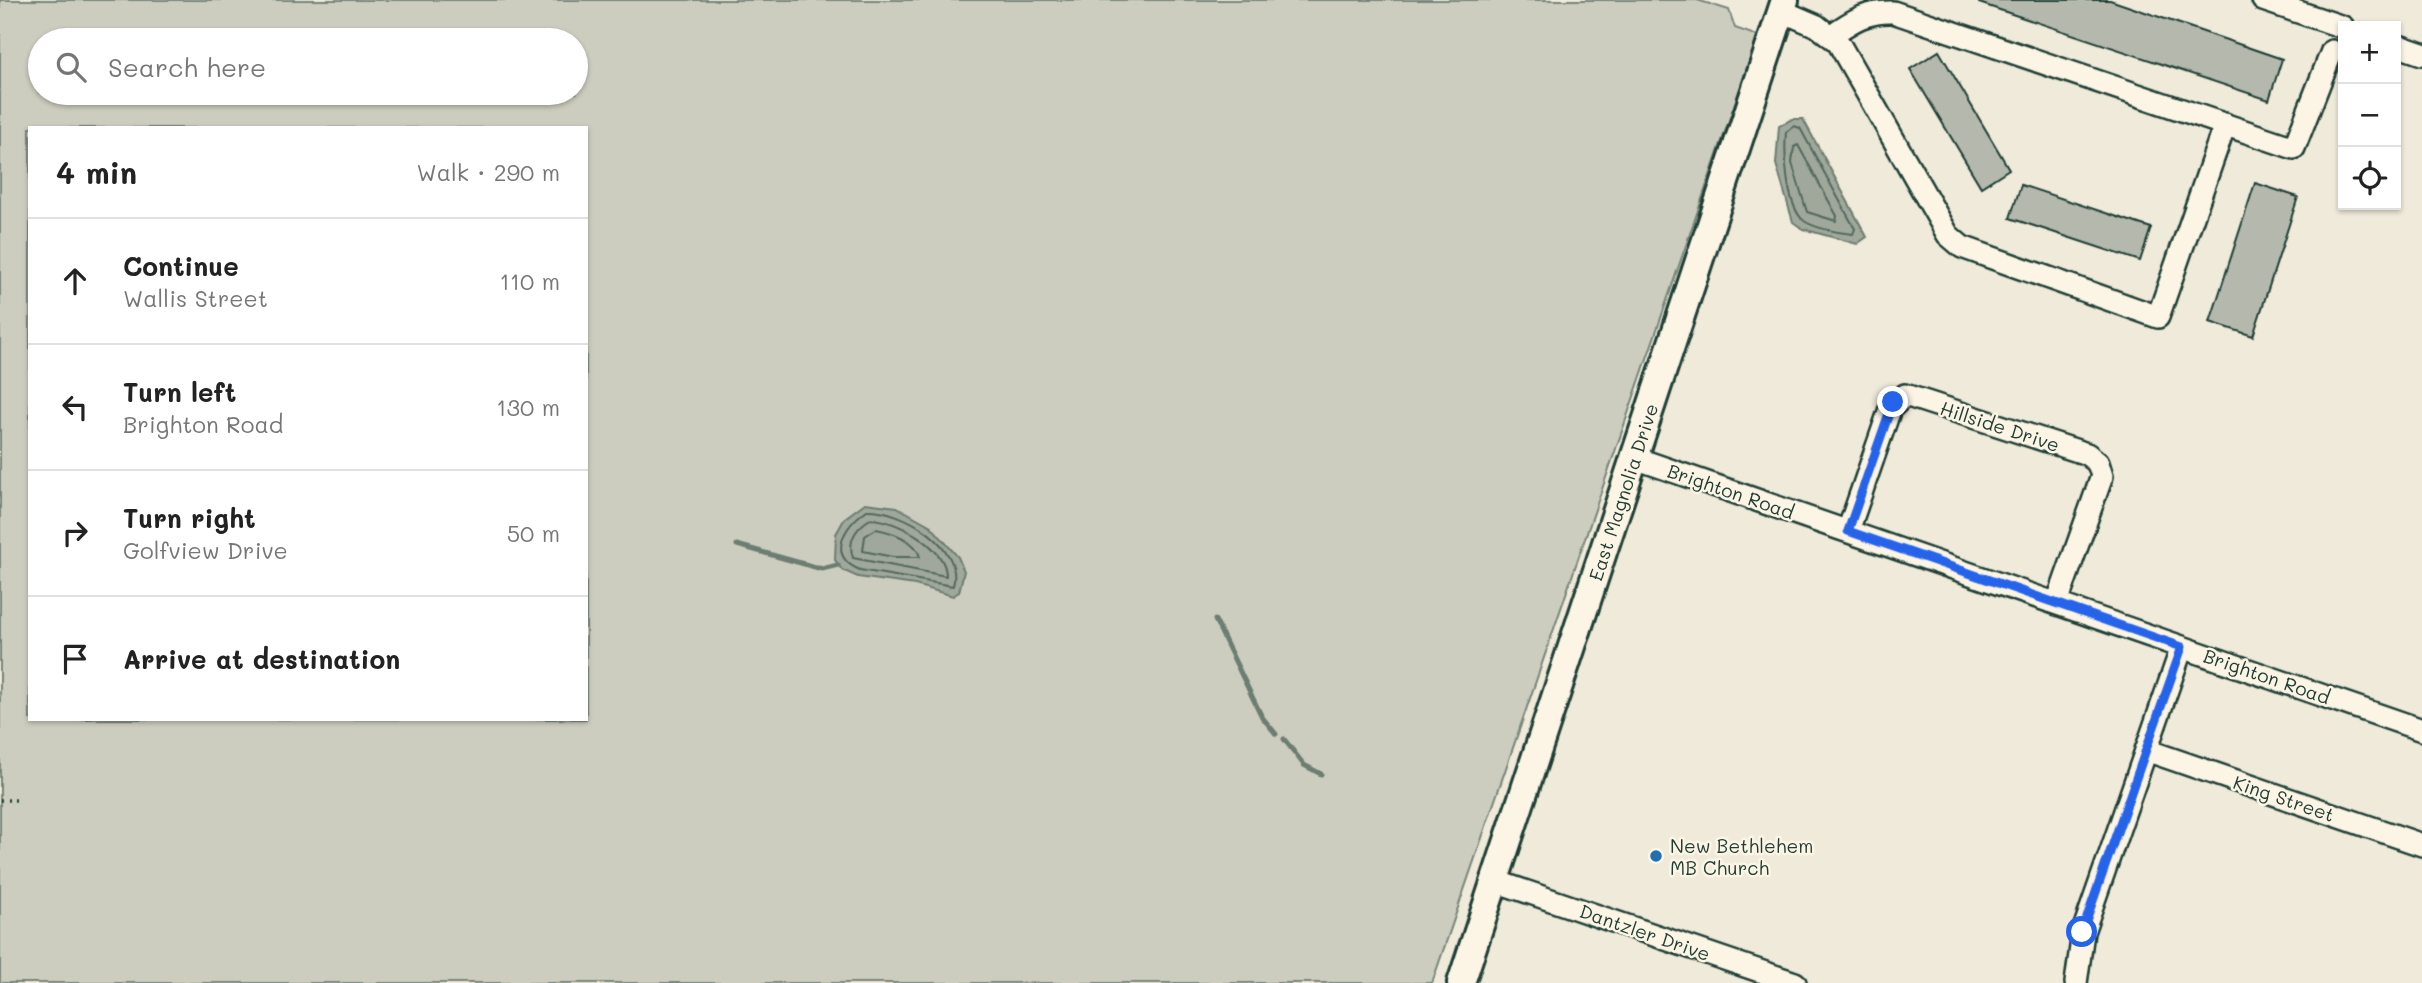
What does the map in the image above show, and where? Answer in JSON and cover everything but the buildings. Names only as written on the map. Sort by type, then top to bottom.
[{"type":"main road","name":"East Magnolia Drive","points":[[1461,983],[1784,6]]},
{"type":"street","points":[[2263,0],[2338,25]]},
{"type":"street","points":[[1784,6],[1838,42],[1948,235],[1979,255],[2158,317],[2225,124]]},
{"type":"street","points":[[1830,36],[1858,16],[1875,11],[1893,12],[2294,148],[2332,51]]},
{"type":"street","points":[[2401,47],[2422,54]]},
{"type":"street","name":"Hillside Drive","points":[[1848,531],[1890,408],[1905,395],[2094,459],[2102,476],[2057,603]]},
{"type":"street","name":"Brighton Road","points":[[1634,458],[2422,730]]},
{"type":"street","points":[[2076,983],[2082,932],[2182,647]]},
{"type":"street","name":"King Street","points":[[2146,750],[2422,845]]},
{"type":"street","name":"Dantzler Drive","points":[[1494,881],[1795,983]]},
{"type":"path","points":[[0,800],[17,800]]},
{"type":"shaded area","points":[[0,0],[1697,0],[1729,10],[1735,28],[1758,36],[1432,983],[0,983]]},
{"type":"water","points":[[1792,119],[1803,119],[1867,237],[1857,244],[1803,229],[1793,222],[1776,164],[1779,126]]},
{"type":"water","points":[[865,503],[897,507],[931,526],[958,557],[964,571],[959,592],[953,596],[915,585],[858,577],[842,570],[835,560],[836,534],[845,518]]},
{"type":"waterway","points":[[737,545],[822,569],[838,565]]},
{"type":"waterway","points":[[1215,620],[1262,717],[1276,734]]},
{"type":"waterway","points":[[1284,739],[1304,765],[1321,774]]},
{"type":"place","name":"New Bethlehem MB Church","points":[[1656,856]]},
{"type":"route","points":[[1893,402],[1848,531],[2182,647],[2082,932]]}]
